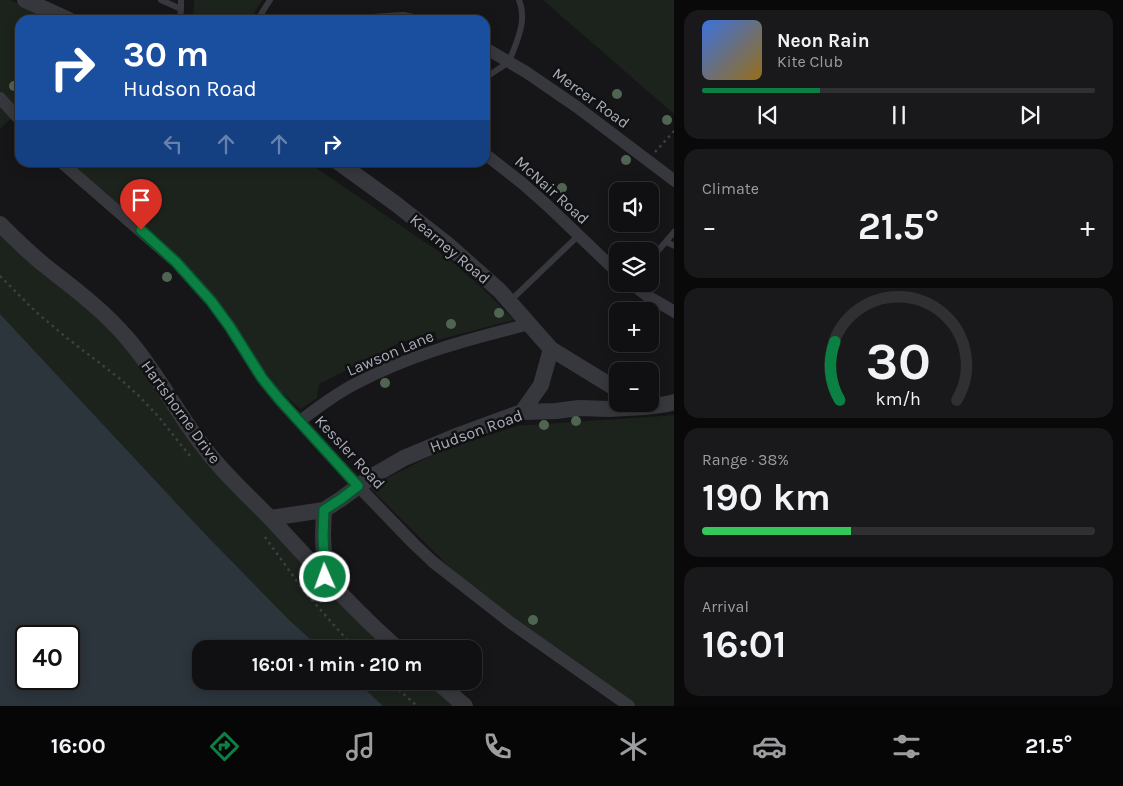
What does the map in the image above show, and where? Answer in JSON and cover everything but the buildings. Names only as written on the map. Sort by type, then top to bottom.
[{"type":"street","points":[[25,0],[57,15]]},
{"type":"street","name":"Mercer Road","points":[[490,51],[526,72],[577,107],[674,181]]},
{"type":"street","points":[[0,98],[15,114]]},
{"type":"street","name":"McNair Road","points":[[490,158],[522,183],[609,264]]},
{"type":"street","name":"Kessler Road","points":[[68,167],[176,262],[211,301],[275,395],[358,486],[433,562],[511,623],[629,706]]},
{"type":"street","name":"Kearney Road","points":[[345,167],[447,244],[500,291],[551,348],[609,384]]},
{"type":"street","name":"Hartshorne Drive","points":[[0,224],[47,267],[93,303],[127,338],[153,371],[206,450],[249,498],[388,640]]},
{"type":"street","points":[[642,292],[674,312]]},
{"type":"street","name":"Lawson Lane","points":[[300,421],[353,385],[389,367],[421,354],[530,324]]},
{"type":"street","points":[[522,412],[541,385],[551,348]]},
{"type":"street","name":"Hudson Road","points":[[659,404],[674,402]]},
{"type":"street","name":"Hudson Road","points":[[270,518],[324,510],[371,477],[404,458],[522,412],[579,408],[609,409]]},
{"type":"street","points":[[324,510],[325,577]]},
{"type":"street","points":[[446,690],[465,706]]},
{"type":"lane","points":[[161,0],[181,9]]},
{"type":"lane","points":[[180,15],[181,0]]},
{"type":"lane","points":[[260,15],[270,0]]},
{"type":"lane","points":[[490,74],[508,62],[519,36],[522,25],[522,12],[519,0]]},
{"type":"lane","points":[[659,250],[674,230]]},
{"type":"lane","points":[[510,302],[579,235]]},
{"type":"lane","points":[[666,242],[674,246]]},
{"type":"path","points":[[648,160],[674,130]]},
{"type":"path","points":[[0,276],[36,312],[120,378],[139,396],[194,460]]},
{"type":"path","points":[[264,534],[304,591],[346,640]]},
{"type":"path","points":[[399,690],[417,706]]},
{"type":"shaded area","points":[[0,0],[10,0],[43,15],[15,15],[15,114],[0,129]]},
{"type":"shaded area","points":[[194,0],[262,0],[253,15],[193,15]]},
{"type":"shaded area","points":[[543,0],[674,0],[674,114]]},
{"type":"shaded area","points":[[75,167],[315,167],[448,258],[514,320],[437,340],[435,331],[395,345],[319,384],[317,398],[300,409],[280,391],[186,268]]},
{"type":"shaded area","points":[[0,218],[110,319],[207,455],[387,640],[302,640],[0,327]]},
{"type":"shaded area","points":[[0,314],[205,534],[311,640],[192,640],[192,690],[366,690],[383,706],[0,706]]},
{"type":"shaded area","points":[[674,415],[674,706],[629,706],[505,622],[369,487],[443,450],[517,426]]},
{"type":"shaded area","points":[[357,690],[441,690],[465,706],[375,706]]},
{"type":"route","points":[[141,230],[176,262],[211,301],[262,378],[358,486],[324,510],[325,577]]}]
